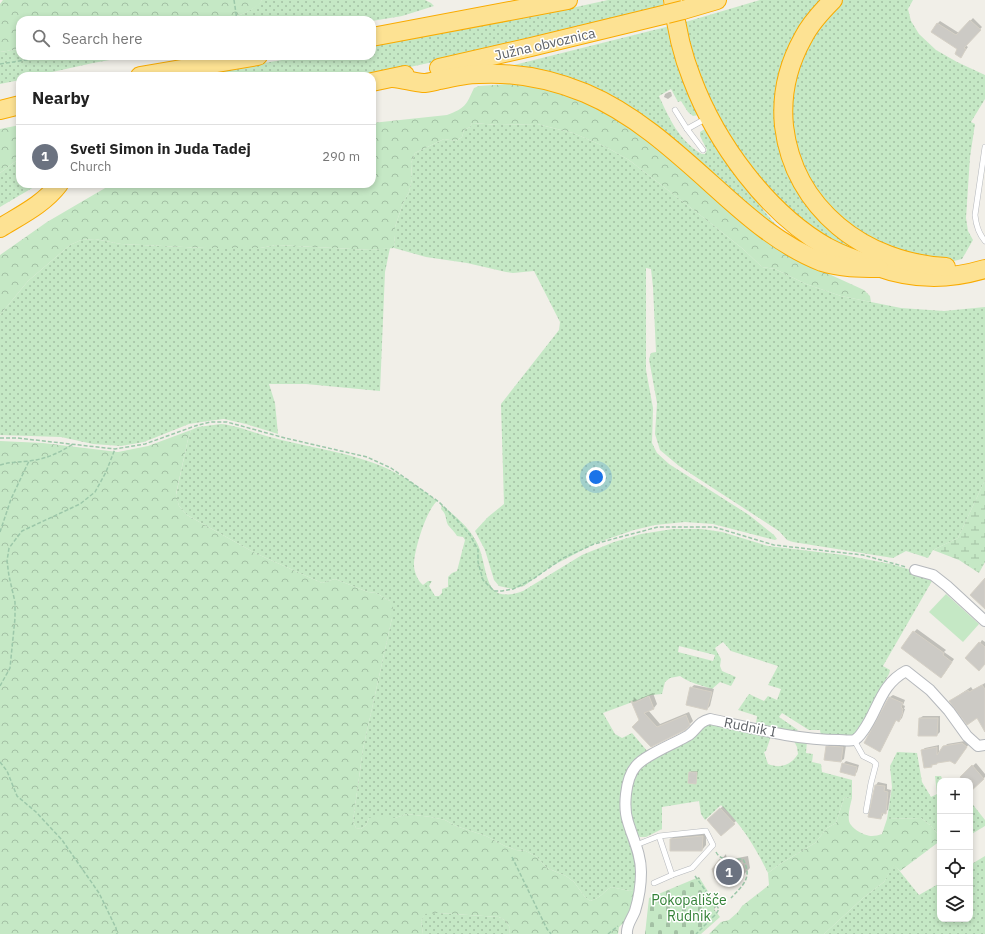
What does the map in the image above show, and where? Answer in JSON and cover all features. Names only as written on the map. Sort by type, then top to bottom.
[{"type":"highway","points":[[376,36],[568,0]]},
{"type":"highway","name":"Južna obvoznica","points":[[376,81],[538,46],[674,8],[717,0]]},
{"type":"highway","points":[[833,0],[817,17],[803,38],[792,61],[786,84],[783,109],[785,134],[793,163],[803,185],[814,202],[830,219],[852,236],[882,253],[928,265],[985,269]]},
{"type":"highway","points":[[674,8],[680,42],[686,64],[692,81],[710,117],[739,164],[763,193],[799,228],[828,247],[851,258],[879,268],[906,274],[936,277],[953,276],[985,269]]},
{"type":"highway","points":[[164,72],[234,60]]},
{"type":"highway","points":[[393,78],[424,83],[463,75],[500,73],[532,76],[559,83],[586,93],[616,108],[641,124],[751,219],[774,236],[822,262],[850,268],[879,268]]},
{"type":"highway","points":[[0,110],[16,106]]},
{"type":"highway","points":[[0,215],[46,188]]},
{"type":"highway","points":[[0,228],[37,205],[49,196],[56,188]]},
{"type":"street","points":[[915,570],[933,575],[985,621]]},
{"type":"street","points":[[854,740],[862,734],[868,725],[890,682],[896,676],[906,671],[930,690],[949,711],[967,736],[978,746],[985,745]]},
{"type":"street","name":"Rudnik I","points":[[627,934],[626,929],[635,912],[641,889],[641,870],[639,852],[627,820],[627,788],[630,777],[636,766],[644,759],[689,736],[698,724],[703,721],[710,720],[785,735],[824,740],[854,740]]},
{"type":"lane","points":[[675,110],[703,150]]},
{"type":"lane","points":[[687,129],[710,117]]},
{"type":"lane","points":[[985,147],[975,215],[978,231],[985,241]]},
{"type":"lane","points":[[854,740],[863,756],[876,764],[866,811]]},
{"type":"lane","points":[[636,844],[659,836],[706,832],[713,845],[692,868],[654,883]]},
{"type":"lane","points":[[659,836],[672,875]]},
{"type":"path","points":[[234,0],[237,16]]},
{"type":"path","points":[[0,64],[26,60]]},
{"type":"path","points":[[0,438],[17,438],[116,449],[144,444],[210,422],[227,422],[285,438],[367,457],[391,468],[427,493],[458,521],[470,535],[478,550],[478,562],[484,580],[494,591],[512,589],[533,579],[563,558],[594,544],[658,527],[714,527],[774,544],[864,555],[915,570]]},
{"type":"path","points":[[0,465],[9,462],[29,461],[54,455],[73,444]]},
{"type":"path","points":[[0,686],[10,668],[15,618],[15,602],[8,576],[7,561],[10,548],[22,531],[80,504],[95,492],[116,449]]},
{"type":"path","points":[[0,532],[11,499],[29,461]]},
{"type":"path","points":[[0,762],[7,771],[17,796],[36,812],[62,840],[99,893],[116,928],[117,934]]},
{"type":"path","points":[[713,845],[716,855],[724,860],[743,859],[746,865],[748,874],[746,879],[731,898]]},
{"type":"path","points":[[512,857],[547,929],[552,934]]},
{"type":"path","points":[[692,868],[694,875],[719,909],[696,934]]},
{"type":"green space","points":[[3,0],[262,0],[258,5],[249,11],[234,16],[16,16],[16,50],[0,52],[0,4]]},
{"type":"green space","points":[[262,0],[425,0],[434,6],[402,16],[376,20],[376,16],[234,16],[246,12]]},
{"type":"green space","points":[[608,0],[663,0],[663,8],[522,43],[376,74],[376,72],[213,72],[282,60],[376,60],[376,44]]},
{"type":"green space","points":[[760,0],[826,0],[790,54],[788,164],[872,259],[818,234],[772,193],[747,164],[730,138],[697,76],[682,23]]},
{"type":"green space","points":[[841,0],[913,0],[908,9],[911,21],[919,34],[936,50],[985,75],[985,99],[971,122],[975,124],[970,157],[966,218],[968,231],[973,240],[962,259],[954,261],[930,260],[898,254],[839,220],[803,174],[790,120],[798,60],[820,22]]},
{"type":"green space","points":[[670,26],[699,115],[693,116],[688,112],[681,101],[678,102],[671,89],[659,96],[671,121],[687,143],[702,154],[705,154],[707,150],[700,136],[700,132],[708,127],[761,208],[783,232],[766,222],[627,105],[599,90],[556,74],[541,70],[510,66]]},
{"type":"green space","points":[[16,50],[16,60],[110,60],[52,72],[16,72],[16,81],[0,84],[0,52]]},
{"type":"green space","points":[[509,84],[529,86],[553,91],[584,102],[633,130],[657,148],[739,220],[809,265],[864,290],[870,296],[871,302],[841,296],[806,284],[775,269],[762,267],[743,249],[629,160],[606,147],[573,133],[537,124],[499,125],[472,123],[470,127],[464,130],[462,137],[456,141],[444,139],[415,153],[411,163],[412,179],[409,192],[403,203],[395,227],[394,248],[371,250],[277,245],[260,248],[205,248],[121,244],[95,239],[81,240],[70,245],[28,281],[0,315],[0,255],[47,222],[105,188],[376,188],[376,123],[447,115],[462,108],[474,88],[479,86]]},
{"type":"green space","points":[[472,123],[499,125],[537,124],[573,133],[606,147],[629,160],[743,249],[762,267],[775,269],[806,284],[841,296],[901,308],[944,311],[985,307],[985,480],[958,538],[933,550],[928,558],[906,551],[893,558],[793,542],[787,540],[779,531],[679,466],[660,450],[655,434],[657,403],[649,359],[651,353],[656,352],[653,287],[651,269],[646,268],[646,370],[653,408],[652,443],[657,453],[669,464],[749,515],[777,539],[775,540],[713,524],[685,522],[655,525],[634,530],[596,543],[552,566],[524,586],[512,589],[499,586],[494,580],[485,550],[475,531],[488,517],[504,504],[501,404],[559,330],[560,322],[534,271],[513,273],[506,272],[467,263],[426,257],[394,248],[395,227],[403,203],[409,192],[412,179],[411,163],[415,153],[444,139],[456,141],[462,137],[464,130],[470,127]]},
{"type":"green space","points":[[16,126],[16,161],[0,173],[0,129]]},
{"type":"green space","points":[[16,161],[16,188],[32,188],[0,207],[0,173]]},
{"type":"green space","points":[[95,239],[121,244],[205,248],[260,248],[277,245],[371,250],[390,248],[385,272],[380,391],[306,384],[269,384],[275,403],[278,434],[224,419],[189,424],[144,442],[121,446],[93,444],[61,437],[0,435],[0,315],[28,281],[70,245],[81,240]]},
{"type":"green space","points":[[221,424],[228,425],[289,442],[366,460],[400,475],[417,486],[437,501],[429,513],[421,531],[414,565],[419,581],[423,585],[428,581],[432,581],[429,586],[435,596],[439,596],[442,593],[442,589],[448,587],[448,577],[457,571],[465,540],[463,537],[457,536],[448,525],[445,515],[441,509],[442,505],[469,530],[473,536],[480,551],[489,581],[493,589],[499,593],[509,594],[523,591],[582,555],[614,542],[641,534],[673,529],[702,529],[722,532],[768,546],[844,555],[891,564],[908,569],[932,581],[883,666],[890,670],[889,674],[874,705],[856,734],[851,736],[821,736],[820,730],[809,730],[782,713],[779,717],[798,730],[795,732],[756,724],[757,716],[738,710],[749,694],[764,701],[768,696],[777,700],[781,689],[768,685],[778,666],[731,651],[723,642],[715,648],[721,659],[720,666],[722,671],[736,677],[731,686],[720,682],[712,689],[680,676],[670,678],[665,682],[662,694],[651,695],[603,713],[615,734],[622,738],[632,733],[648,752],[624,786],[638,860],[638,888],[630,891],[611,887],[599,897],[590,901],[585,897],[574,882],[566,876],[547,868],[537,857],[526,851],[516,850],[505,846],[486,836],[456,826],[445,820],[407,814],[395,818],[369,818],[366,825],[361,829],[356,828],[353,821],[363,749],[392,618],[390,601],[376,593],[368,592],[335,579],[322,583],[255,553],[187,515],[179,506],[176,495],[188,439],[191,430],[198,427]],"holes":[[[679,646],[715,655],[713,661],[678,652]]]},
{"type":"green space","points":[[191,430],[176,494],[179,506],[187,515],[255,553],[322,583],[335,579],[368,592],[376,593],[390,601],[393,608],[363,749],[353,821],[356,828],[361,829],[366,825],[369,818],[377,816],[395,818],[407,814],[431,817],[445,820],[456,826],[486,836],[516,850],[526,851],[537,857],[547,868],[566,876],[574,882],[585,897],[590,901],[599,897],[611,887],[630,891],[638,888],[628,919],[619,927],[618,934],[509,934],[510,928],[506,921],[499,917],[438,913],[425,914],[421,921],[423,934],[0,934],[0,441],[43,443],[118,452],[148,446]]},
{"type":"green space","points":[[985,480],[985,562],[979,573],[959,560],[933,550],[958,538]]},
{"type":"green space","points":[[946,594],[979,624],[963,642],[929,612]]},
{"type":"green space","points":[[709,723],[771,736],[766,751],[764,752],[768,764],[777,766],[789,763],[798,754],[797,747],[793,739],[807,741],[806,753],[813,754],[812,762],[821,764],[822,772],[852,780],[852,798],[844,798],[836,823],[827,828],[815,843],[768,873],[748,837],[721,805],[705,820],[701,814],[699,801],[662,807],[662,829],[646,837],[640,837],[635,833],[628,802],[635,772],[643,763],[700,727]]},
{"type":"green space","points":[[897,752],[917,753],[922,782],[931,797],[937,794],[937,833],[921,818],[887,819],[892,787],[890,766]]},
{"type":"green space","points":[[935,776],[941,776],[942,778],[937,778],[937,794]]},
{"type":"green space","points":[[844,798],[852,798],[849,821],[852,827],[862,833],[869,836],[882,834],[887,819],[921,818],[937,833],[937,843],[900,871],[894,865],[884,882],[863,898],[824,934],[709,934],[721,922],[729,920],[742,906],[769,885],[768,873],[815,843],[827,828],[836,823]]},
{"type":"green space","points":[[973,805],[985,820],[985,826],[973,833]]},
{"type":"green space","points":[[985,856],[985,934],[824,934],[863,898],[884,882],[894,864],[919,895],[937,885],[937,922],[973,922],[973,863]]},
{"type":"green space","name":"Pokopališče Rudnik","points":[[699,877],[717,906],[714,909],[720,917],[701,934],[645,934],[649,898]]},
{"type":"green space","points":[[425,913],[499,917],[506,921],[510,928],[509,934],[423,934],[421,921]]},
{"type":"building","points":[[970,20],[981,30],[964,48],[966,49],[961,58],[955,54],[957,49],[931,32],[937,23],[956,35]]},
{"type":"building","points":[[985,578],[985,609],[970,595]]},
{"type":"building","points":[[913,631],[944,653],[943,655],[952,662],[941,678],[901,648]]},
{"type":"building","points":[[979,642],[985,647],[985,664],[979,671],[965,658]]},
{"type":"building","points":[[982,685],[985,689],[985,732],[977,718],[967,725],[949,701],[968,690],[969,692]]},
{"type":"building","points":[[690,687],[712,692],[707,710],[686,705]]},
{"type":"building","points":[[649,696],[654,709],[644,713],[657,727],[686,715],[690,725],[685,730],[651,747],[632,727],[639,720],[631,701],[634,703]]},
{"type":"building","points":[[889,697],[903,703],[901,707],[903,712],[899,722],[896,720],[880,752],[864,743]]},
{"type":"building","points":[[919,718],[938,718],[937,736],[918,736]]},
{"type":"building","points":[[962,743],[967,747],[955,764],[950,761],[937,763],[931,765],[932,767],[924,768],[921,750],[937,747],[937,755],[943,746]]},
{"type":"building","points":[[826,746],[843,747],[841,762],[824,760]]},
{"type":"building","points":[[842,763],[857,767],[855,776],[840,772]]},
{"type":"building","points":[[972,765],[984,779],[973,789],[973,778],[960,777]]},
{"type":"building","points":[[689,772],[697,772],[696,784],[688,783]]},
{"type":"building","points":[[875,785],[885,786],[884,791],[888,792],[886,814],[882,813],[881,819],[868,817]]},
{"type":"building","points":[[720,808],[735,824],[721,836],[707,820]]},
{"type":"building","points":[[703,836],[702,851],[670,851],[670,839]]},
{"type":"building","points":[[720,859],[722,866],[742,862],[744,875],[715,879],[712,869]]},
{"type":"place","name":"Sveti Simon in Juda Tadej","points":[[729,872]]}]
